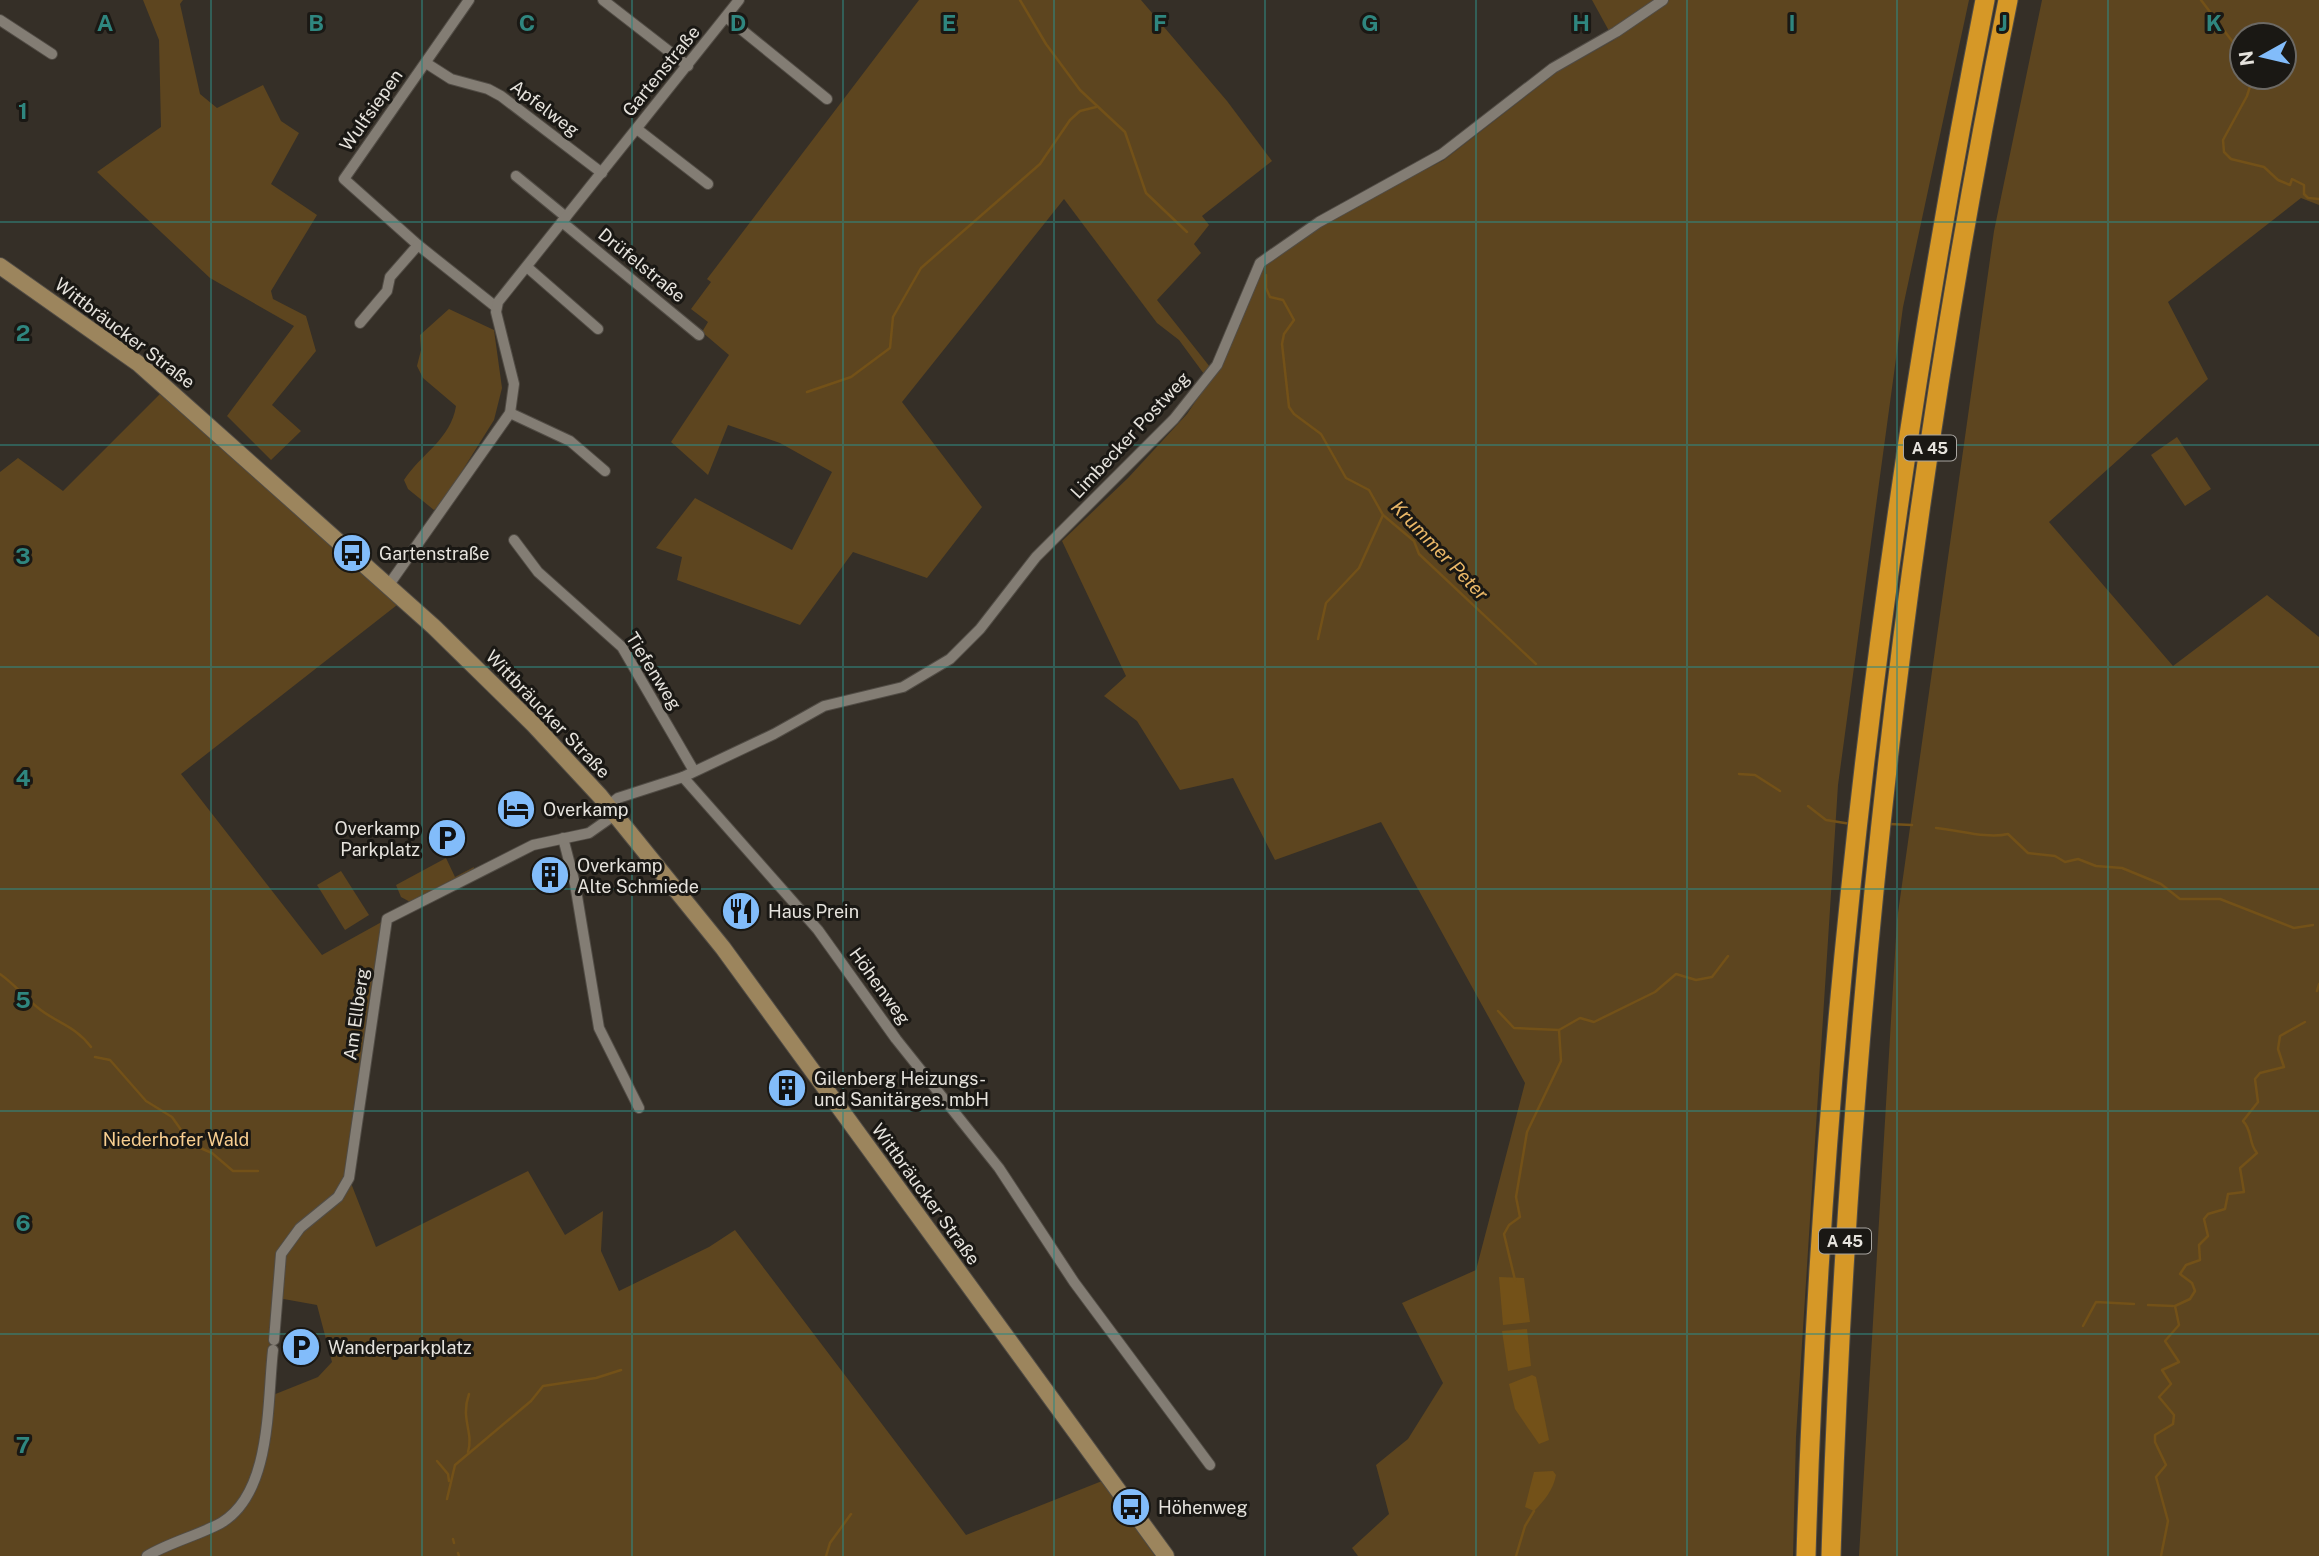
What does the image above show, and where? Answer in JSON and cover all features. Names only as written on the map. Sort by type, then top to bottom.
[{"type":"highway","name":"A 45","points":[[1806,1556],[1818,1275],[1845,926],[1870,711],[1918,364],[1985,0]]},
{"type":"highway","name":"A 45","points":[[1831,1556],[1847,1212],[1871,928],[1895,714],[1941,373],[2007,2]]},
{"type":"main road","name":"Wittbräucker Straße","points":[[0,266],[76,317],[149,372],[388,586],[534,725],[612,810],[723,948],[1166,1556]]},
{"type":"street","name":"Wulfsiepen","points":[[469,0],[344,179],[418,245],[496,307]]},
{"type":"street","points":[[603,0],[688,66]]},
{"type":"street","name":"Gartenstraße","points":[[496,307],[739,0]]},
{"type":"street","name":"Limbecker Postweg","points":[[612,810],[626,795],[682,777],[774,734],[809,713],[903,687],[950,659],[980,629],[1036,557],[1174,419],[1217,365],[1260,263],[1319,222],[1442,154],[1553,68],[1616,32],[1663,0]]},
{"type":"street","points":[[726,17],[827,99]]},
{"type":"street","points":[[0,20],[52,54]]},
{"type":"street","name":"Apfelweg","points":[[426,63],[451,79],[488,89],[500,96],[602,173]]},
{"type":"street","points":[[637,129],[708,184]]},
{"type":"street","name":"Drüfelstraße","points":[[516,176],[699,335]]},
{"type":"street","points":[[360,323],[387,291],[390,276],[418,245]]},
{"type":"street","points":[[527,267],[598,329]]},
{"type":"street","points":[[388,586],[510,413],[514,384],[496,307]]},
{"type":"street","points":[[510,413],[570,441],[605,471]]},
{"type":"street","name":"Tiefenweg","points":[[514,540],[538,572],[622,647],[694,771]]},
{"type":"street","name":"Höhenweg","points":[[682,777],[810,919],[897,1039],[999,1168],[1074,1282],[1210,1465]]},
{"type":"street","name":"Am Ellberg","points":[[147,1556],[223,1522],[243,1504],[253,1489],[260,1469],[281,1254],[300,1228],[338,1197],[349,1178],[387,919],[533,845],[589,833],[612,810]]},
{"type":"street","points":[[563,838],[575,884],[599,1028],[639,1108]]},
{"type":"green space","points":[[143,0],[183,0],[180,4],[200,94],[217,108],[263,85],[281,121],[299,133],[271,184],[317,215],[271,291],[273,299],[306,316],[316,351],[272,405],[301,431],[271,460],[227,416],[294,326],[210,278],[97,172],[161,127],[159,40]]},
{"type":"green space","points":[[919,0],[1141,0],[1227,101],[1272,161],[1202,216],[1209,225],[1194,244],[1201,253],[1157,300],[1210,367],[1204,374],[1179,340],[1157,323],[1064,199],[902,402],[982,507],[927,578],[853,552],[800,625],[677,580],[682,557],[656,548],[695,498],[792,550],[832,472],[780,443],[728,425],[708,475],[671,442],[729,355],[702,332],[708,322],[691,309],[711,282],[707,279]]},
{"type":"green space","points":[[1592,0],[1969,0],[1903,307],[1838,785],[1796,1437],[1793,1556],[1358,1556],[1352,1548],[1389,1514],[1376,1465],[1408,1439],[1443,1383],[1402,1303],[1476,1270],[1525,1083],[1381,822],[1275,860],[1233,778],[1180,790],[1137,721],[1104,696],[1126,676],[1062,541],[1128,478],[1187,414],[1220,365],[1262,263],[1319,224],[1444,160],[1557,72],[1614,40]]},
{"type":"green space","points":[[2042,0],[2319,0],[2319,205],[2301,198],[2168,302],[2208,379],[2049,522],[2173,666],[2267,595],[2319,637],[2319,1556],[1859,1556],[1897,920],[1994,231]]},
{"type":"green space","points":[[449,309],[494,330],[502,388],[494,420],[442,503],[434,510],[408,489],[404,480],[442,437],[453,418],[456,406],[423,378],[417,366],[421,350],[420,335]]},
{"type":"green space","name":"Niederhofer Wald","points":[[162,392],[397,605],[181,774],[322,955],[387,919],[349,1178],[376,1247],[528,1171],[565,1235],[603,1211],[601,1251],[619,1291],[709,1247],[735,1230],[966,1535],[1102,1481],[1155,1556],[0,1556],[0,472],[18,458],[63,491]],"holes":[[[278,1298],[317,1305],[332,1362],[318,1377],[268,1397]]]},
{"type":"green space","points":[[2177,437],[2211,489],[2185,506],[2151,455]]},
{"type":"green space","points":[[446,858],[455,877],[474,867],[473,871],[412,903],[401,897],[396,885]]},
{"type":"green space","points":[[341,871],[369,915],[345,930],[317,885]]},
{"type":"shaded area","points":[[1499,1277],[1524,1278],[1530,1322],[1503,1325]]},
{"type":"shaded area","points":[[1527,1329],[1531,1366],[1508,1371],[1502,1331]]},
{"type":"shaded area","points":[[1532,1375],[1536,1377],[1549,1440],[1539,1444],[1515,1409],[1509,1384]]},
{"type":"shaded area","points":[[1553,1471],[1555,1480],[1545,1499],[1534,1511],[1525,1507],[1534,1472]]},
{"type":"waterway","name":"Krummer Peter","points":[[1020,0],[1046,44],[1080,90],[1125,132],[1146,193],[1187,232]]},
{"type":"waterway","points":[[2201,0],[2228,36]]},
{"type":"waterway","points":[[2249,91],[2223,140],[2224,152],[2231,159],[2264,167],[2278,180],[2290,185],[2292,179],[2304,185],[2304,194],[2308,198],[2319,199]]},
{"type":"waterway","points":[[807,392],[851,377],[890,348],[893,317],[921,268],[1040,164],[1070,120],[1080,111],[1096,107]]},
{"type":"waterway","name":"Krummer Peter","points":[[1266,275],[1266,288],[1270,297],[1283,300],[1294,320],[1284,334],[1282,344],[1289,407],[1294,414],[1321,434],[1346,478],[1369,490],[1383,515],[1414,541],[1419,554],[1536,664]]},
{"type":"waterway","points":[[1318,639],[1326,603],[1359,568],[1383,515]]},
{"type":"waterway","points":[[1739,774],[1755,775],[1780,791]]},
{"type":"waterway","points":[[1808,806],[1826,820],[1851,824]]},
{"type":"waterway","points":[[1889,824],[1912,825]]},
{"type":"waterway","points":[[1936,828],[1982,835],[2008,834],[2028,853],[2055,856],[2065,862],[2078,859],[2096,866],[2122,868],[2161,884],[2180,899],[2220,899],[2294,928],[2313,925]]},
{"type":"waterway","points":[[1515,1280],[1504,1234],[1509,1225],[1520,1217],[1516,1197],[1527,1132],[1561,1061],[1559,1030],[1580,1018],[1594,1022],[1655,992],[1676,974],[1696,980],[1712,977],[1728,956]]},
{"type":"waterway","points":[[0,974],[37,1007],[78,1034],[91,1047]]},
{"type":"waterway","points":[[2317,991],[2319,984]]},
{"type":"waterway","points":[[1498,1011],[1514,1028],[1559,1030]]},
{"type":"waterway","points":[[2161,1556],[2168,1521],[2156,1477],[2166,1465],[2155,1442],[2155,1435],[2173,1424],[2174,1415],[2159,1397],[2171,1384],[2162,1370],[2179,1362],[2165,1341],[2179,1325],[2175,1306],[2190,1299],[2195,1291],[2192,1283],[2180,1274],[2186,1265],[2200,1260],[2199,1245],[2208,1236],[2204,1219],[2208,1214],[2225,1209],[2228,1194],[2244,1192],[2240,1168],[2257,1153],[2243,1121],[2258,1102],[2255,1079],[2260,1073],[2284,1067],[2278,1049],[2280,1036],[2305,1022]]},
{"type":"waterway","points":[[95,1057],[110,1060],[146,1101],[172,1117],[191,1144],[212,1153],[233,1171],[258,1171]]},
{"type":"waterway","points":[[2083,1326],[2096,1302],[2134,1304]]},
{"type":"waterway","points":[[2148,1305],[2173,1306]]},
{"type":"waterway","points":[[447,1499],[455,1465],[531,1401],[543,1386],[596,1378],[621,1370]]},
{"type":"waterway","points":[[468,1452],[466,1411],[469,1394]]},
{"type":"waterway","points":[[437,1461],[448,1474],[449,1481]]},
{"type":"waterway","points":[[1516,1556],[1525,1526],[1534,1511]]},
{"type":"waterway","points":[[826,1556],[830,1543],[851,1514]]},
{"type":"waterway","points":[[453,1539],[454,1543]]},
{"type":"place","name":"Gartenstraße","points":[[352,553]]},
{"type":"place","name":"Overkamp","points":[[516,809]]},
{"type":"place","name":"Overkamp Parkplatz","points":[[447,838]]},
{"type":"place","name":"Overkamp Alte Schmiede","points":[[550,875]]},
{"type":"place","name":"Haus Prein","points":[[741,911]]},
{"type":"place","name":"Gilenberg Heizungs- und Sanitärges. mbH","points":[[787,1088]]},
{"type":"place","name":"Wanderparkplatz","points":[[301,1347]]},
{"type":"place","name":"Höhenweg","points":[[1131,1507]]}]
